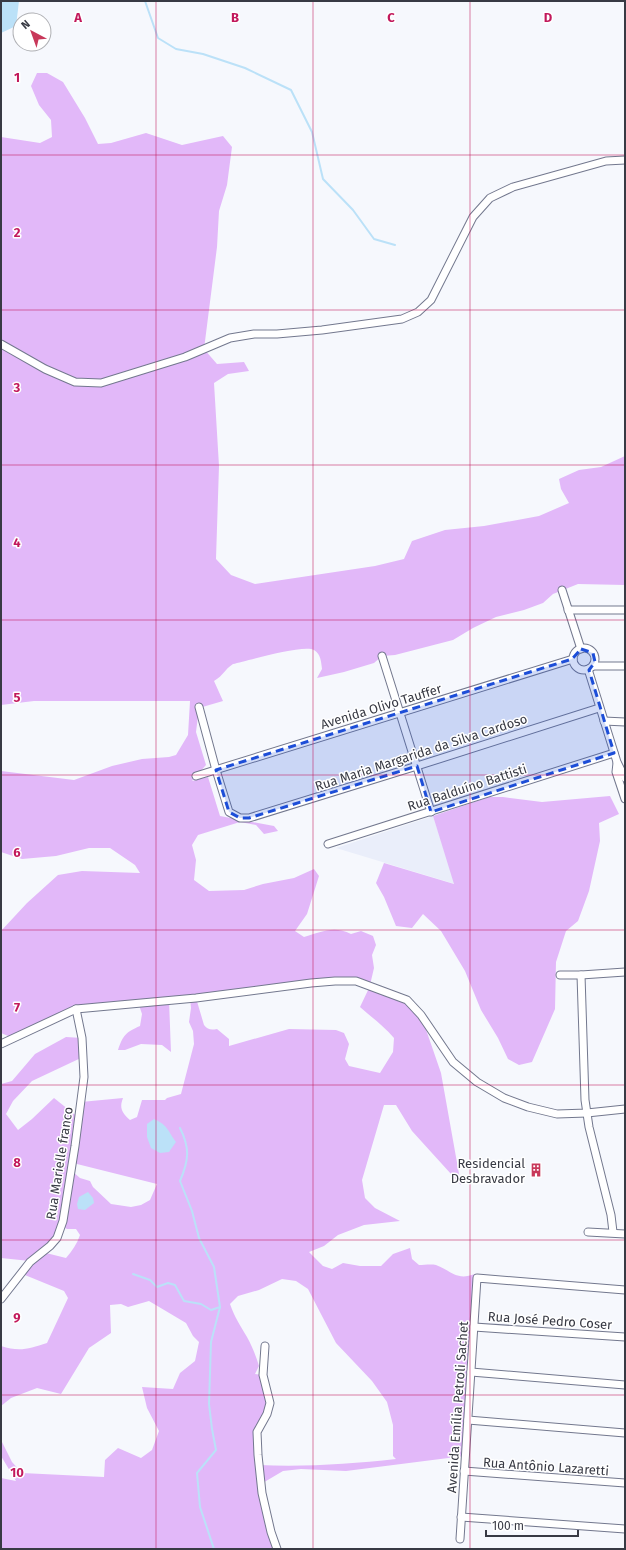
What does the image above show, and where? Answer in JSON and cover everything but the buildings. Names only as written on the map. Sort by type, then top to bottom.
[{"type":"street","points":[[1,344],[44,369],[75,382],[101,383],[185,357],[230,338],[254,334],[277,334],[322,330],[402,319],[418,312],[431,300],[473,216],[490,198],[513,186],[606,161],[625,160]]},
{"type":"street","points":[[562,590],[581,649]]},
{"type":"street","points":[[568,610],[625,610]]},
{"type":"street","points":[[625,666],[591,668],[580,669],[576,667],[573,659],[576,652],[586,648],[593,653],[595,657],[591,668],[599,708],[622,773],[625,799]]},
{"type":"street","points":[[382,656],[431,812]]},
{"type":"street","name":"Avenida Olivo Tauffer","points":[[196,776],[573,659]]},
{"type":"street","points":[[199,708],[216,770]]},
{"type":"street","name":"Rua Maria Margarida da Silva Cardoso","points":[[216,770],[229,812],[240,818],[249,818],[599,708]]},
{"type":"street","points":[[604,721],[625,722]]},
{"type":"street","name":"Rua Balduíno Battisti","points":[[328,844],[614,753]]},
{"type":"street","points":[[560,975],[625,972]]},
{"type":"street","points":[[581,975],[585,1100],[611,1215],[613,1232]]},
{"type":"street","points":[[1,1044],[76,1008],[196,998],[311,983],[356,981],[406,1000],[421,1015],[453,1062],[477,1082],[510,1100],[528,1107],[557,1114],[587,1113],[625,1109]]},
{"type":"street","name":"Rua Marielle franco","points":[[1,1299],[30,1262],[50,1246],[57,1238],[63,1221],[76,1146],[84,1077],[82,1038],[76,1008]]},
{"type":"street","points":[[588,1232],[613,1232],[625,1234]]},
{"type":"street","name":"Avenida Emília Petroli Sachet","points":[[460,1539],[477,1278],[625,1290]]},
{"type":"street","name":"Rua José Pedro Coser","points":[[474,1327],[625,1337]]},
{"type":"street","points":[[265,1346],[263,1376],[270,1403],[267,1414],[257,1432],[258,1455],[262,1493],[271,1532],[277,1549]]},
{"type":"street","points":[[471,1372],[625,1385]]},
{"type":"street","points":[[468,1420],[625,1433]]},
{"type":"street","name":"Rua Antônio Lazaretti","points":[[464,1472],[625,1483]]},
{"type":"street","points":[[462,1517],[625,1530]]},
{"type":"highlighted area","points":[[581,649],[593,653],[595,662],[589,670],[614,753],[431,812],[417,766],[249,818],[240,818],[229,812],[216,770],[572,659]]},
{"type":"shaded area","points":[[37,73],[47,73],[63,82],[85,118],[98,144],[111,143],[146,133],[182,145],[223,136],[232,147],[227,185],[219,211],[217,247],[204,349],[217,364],[244,362],[249,371],[228,374],[214,383],[219,466],[216,559],[231,575],[255,584],[375,566],[404,559],[412,541],[445,530],[484,526],[539,516],[569,503],[561,489],[559,479],[579,470],[601,467],[625,456],[625,585],[578,584],[553,594],[543,603],[524,610],[496,617],[453,640],[395,655],[382,656],[374,663],[317,678],[322,669],[320,658],[314,650],[308,649],[288,651],[233,664],[214,681],[223,701],[199,708],[196,732],[206,765],[192,781],[208,777],[220,816],[274,826],[278,831],[264,834],[256,825],[240,822],[198,835],[192,845],[196,860],[194,880],[209,891],[244,890],[263,884],[294,878],[314,869],[319,876],[307,914],[295,931],[304,937],[328,930],[345,931],[351,934],[361,931],[373,936],[376,945],[372,955],[374,968],[370,985],[407,1000],[421,1015],[441,1073],[461,1185],[412,1131],[396,1105],[384,1105],[362,1180],[365,1198],[375,1208],[400,1221],[364,1225],[338,1235],[324,1246],[309,1252],[323,1266],[332,1269],[343,1263],[360,1266],[381,1266],[393,1254],[410,1248],[412,1259],[419,1265],[436,1265],[459,1276],[469,1276],[475,1274],[464,1456],[346,1471],[301,1469],[283,1471],[261,1484],[277,1549],[1,1549],[1,1478],[16,1481],[1,1456],[1,1440],[12,1462],[22,1473],[104,1477],[105,1460],[118,1448],[141,1458],[152,1450],[159,1431],[147,1408],[142,1387],[173,1389],[180,1373],[195,1361],[199,1342],[193,1336],[186,1323],[149,1301],[128,1307],[121,1304],[110,1305],[111,1333],[89,1348],[61,1394],[37,1388],[11,1398],[1,1406],[1,1346],[13,1349],[24,1349],[47,1343],[68,1298],[64,1291],[20,1273],[30,1261],[1,1258],[1,1084],[12,1081],[35,1054],[66,1037],[82,1038],[83,1057],[32,1081],[13,1101],[6,1114],[18,1130],[54,1098],[79,1118],[81,1102],[123,1098],[121,1108],[130,1120],[137,1117],[142,1100],[165,1100],[181,1094],[194,1044],[193,1031],[189,1022],[191,1008],[190,998],[169,1000],[171,1052],[162,1045],[141,1044],[125,1050],[118,1050],[126,1035],[131,1030],[140,1026],[142,1014],[138,1002],[76,1009],[13,1038],[1,1033],[1,931],[27,903],[58,875],[82,871],[140,873],[135,865],[110,848],[89,848],[56,856],[22,859],[1,852],[1,771],[74,780],[112,766],[142,759],[176,755],[188,735],[190,701],[34,701],[1,705],[1,137],[40,143],[52,137],[51,120],[39,105],[31,86]],"holes":[[[356,981],[370,986],[360,1007],[394,1038],[393,1052],[380,1073],[349,1066],[345,1059],[349,1044],[344,1033],[336,1030],[289,1029],[229,1046],[229,1039],[217,1029],[213,1030],[204,1025],[196,998]],[[73,1163],[157,1184],[150,1200],[141,1205],[131,1207],[111,1204],[93,1187],[90,1181],[80,1178],[72,1171]],[[61,1226],[67,1229],[76,1229],[80,1235],[66,1258],[42,1252],[57,1238]],[[282,1279],[296,1281],[308,1289],[336,1343],[372,1381],[387,1402],[393,1425],[393,1456],[396,1459],[328,1465],[259,1465],[257,1432],[270,1403],[263,1375],[255,1374],[259,1366],[254,1351],[230,1304],[238,1296],[259,1290]]]},
{"type":"shaded area","points":[[610,796],[619,814],[599,823],[600,841],[589,891],[578,921],[566,931],[556,962],[555,1009],[532,1062],[519,1065],[508,1059],[498,1038],[481,1010],[465,971],[441,931],[423,914],[412,928],[396,926],[384,897],[376,883],[384,863],[454,884],[433,816],[489,797],[503,797],[542,802]]},
{"type":"shaded area","points":[[433,816],[455,884],[336,848]]},
{"type":"water","points":[[1,1],[19,1],[18,12],[12,12],[12,28],[1,33]]},
{"type":"water","points":[[154,1119],[165,1126],[176,1142],[169,1152],[160,1153],[151,1148],[147,1137],[147,1124]]},
{"type":"water","points":[[88,1192],[93,1198],[94,1203],[85,1210],[78,1209],[77,1204],[79,1197]]},
{"type":"waterway","points":[[145,1],[158,38],[176,49],[203,54],[245,68],[291,90],[312,132],[323,179],[353,210],[374,239],[395,245]]},
{"type":"waterway","points":[[180,1128],[187,1148],[187,1160],[180,1181],[192,1211],[199,1238],[214,1267],[220,1307],[211,1342],[209,1404],[216,1450],[197,1473],[200,1507],[214,1549]]},
{"type":"waterway","points":[[133,1274],[150,1280],[157,1287],[168,1283],[175,1285],[184,1301],[201,1304],[211,1310],[220,1307]]},
{"type":"place","name":"Residencial Desbravador","points":[[536,1170]]}]
